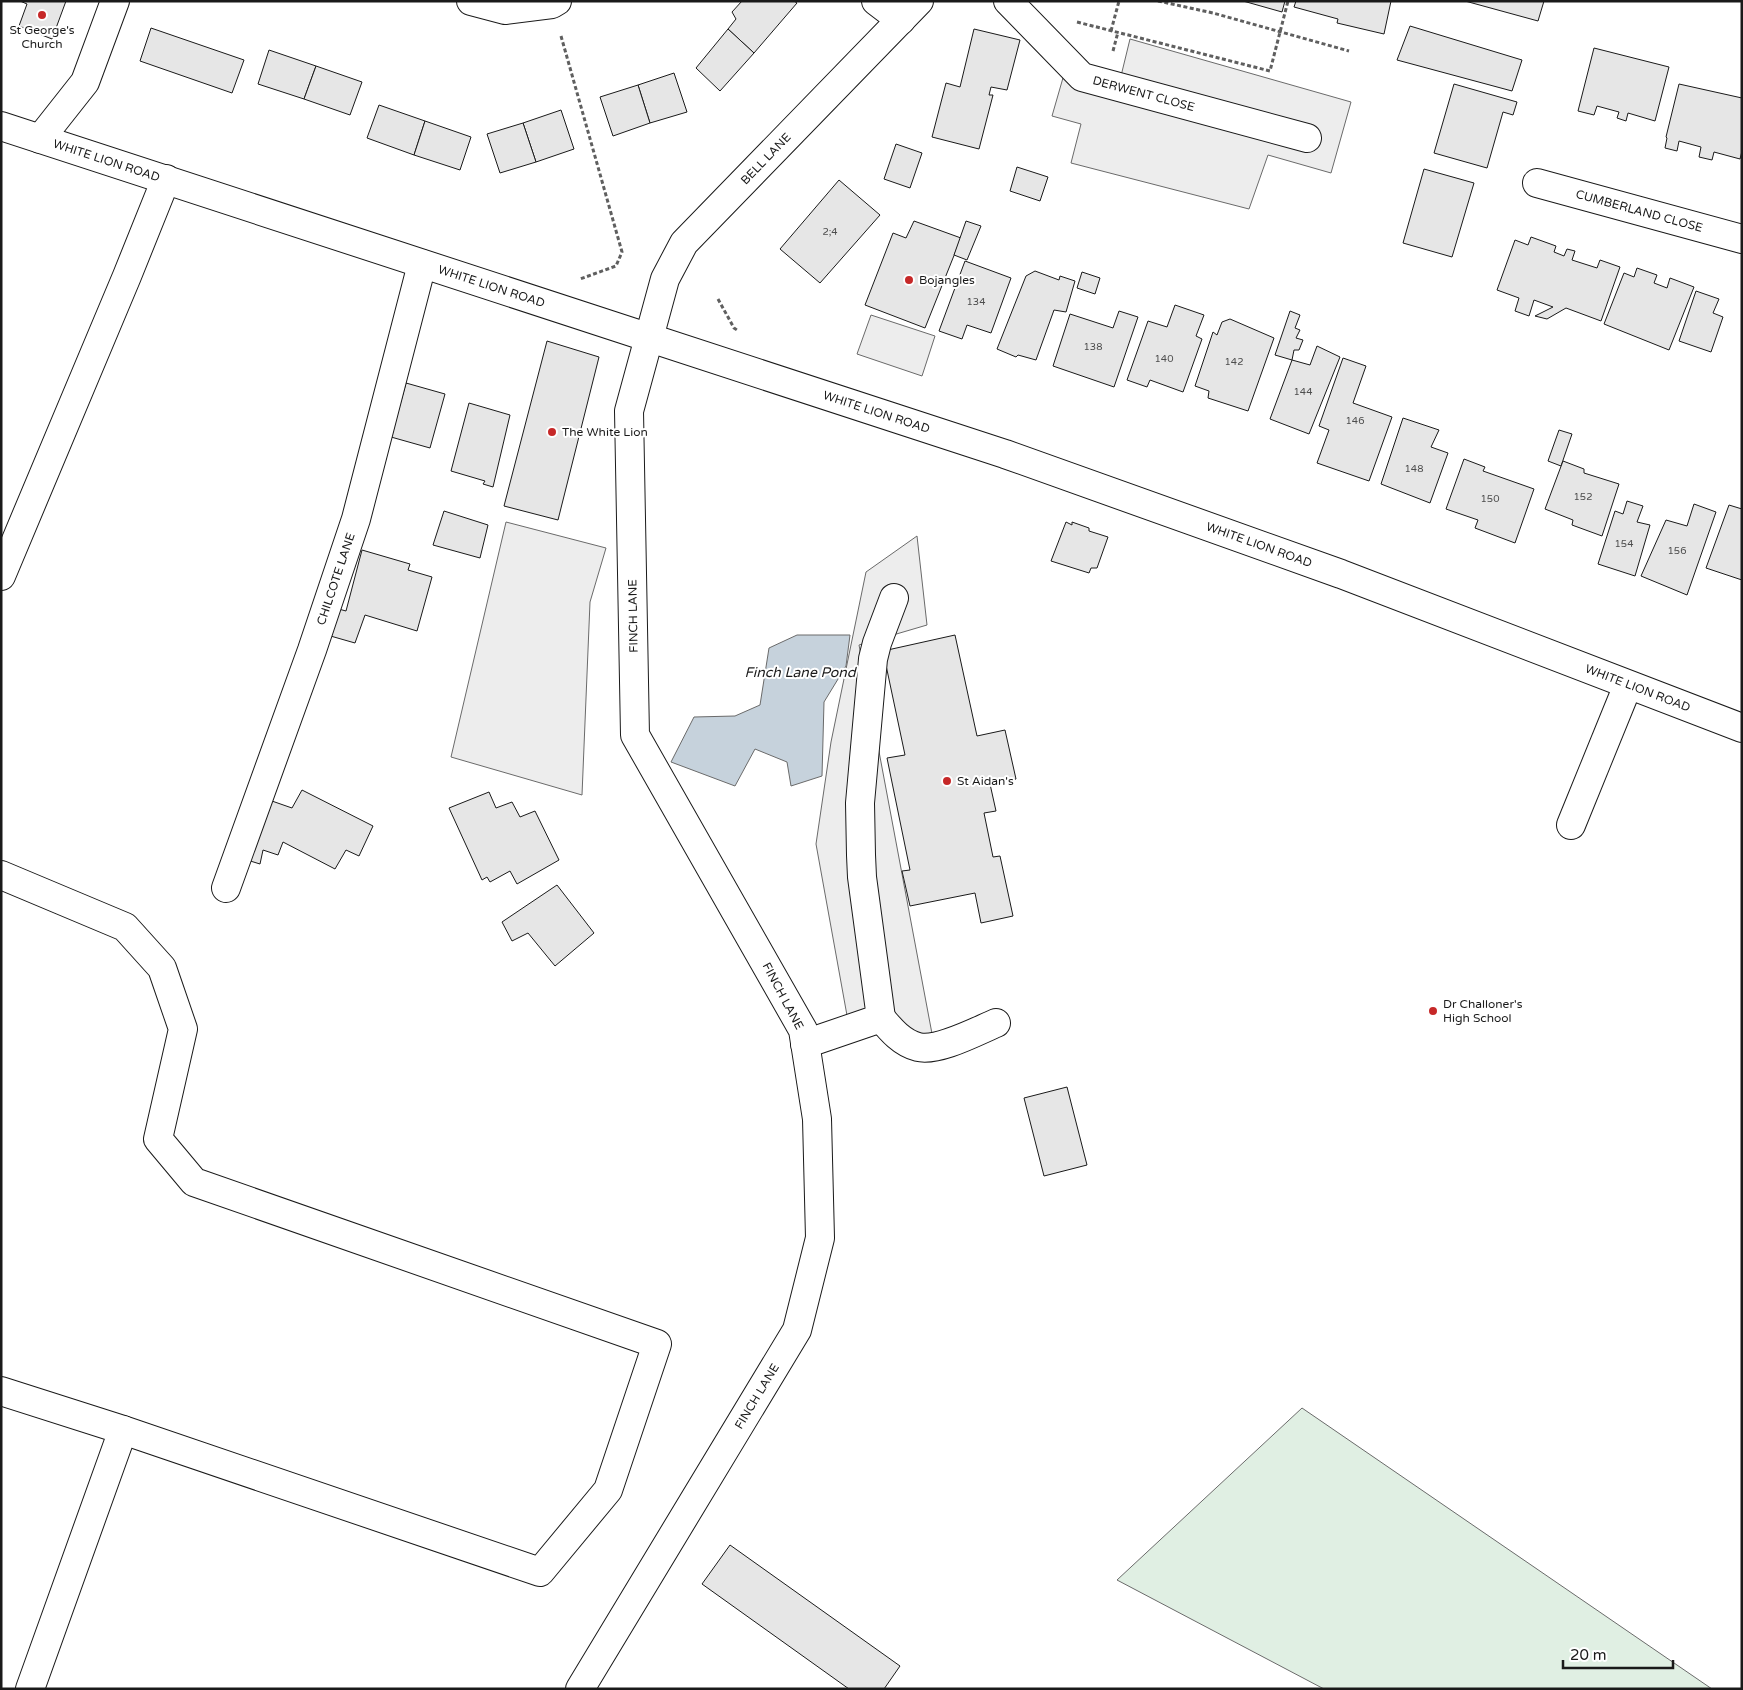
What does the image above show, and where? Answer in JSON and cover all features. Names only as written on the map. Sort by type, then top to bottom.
[{"type":"street","points":[[40,139],[85,82],[114,1]]},
{"type":"street","points":[[471,1],[505,10],[554,2]]},
{"type":"street","points":[[876,1],[910,10]]},
{"type":"street","name":"DERWENT CLOSE","points":[[1008,1],[1082,78],[1307,138]]},
{"type":"street","name":"BELL LANE","points":[[649,336],[665,279],[684,243],[910,10]]},
{"type":"street","name":"WHITE LION ROAD","points":[[1,126],[649,336],[1005,454],[1340,574],[1742,728]]},
{"type":"street","points":[[1,576],[166,179]]},
{"type":"street","name":"CUMBERLAND CLOSE","points":[[1537,183],[1742,239]]},
{"type":"street","name":"CHILCOTE LANE","points":[[226,888],[312,650],[356,519],[422,264]]},
{"type":"street","name":"FINCH LANE","points":[[580,1689],[797,1330],[820,1238],[817,1119],[803,1030],[634,735],[629,411],[649,336]]},
{"type":"street","points":[[894,598],[873,659],[860,803],[862,877],[881,1018],[894,1033],[906,1042],[919,1047],[942,1045],[996,1023]]},
{"type":"street","points":[[1571,826],[1628,685]]},
{"type":"street","points":[[1,875],[125,927],[162,968],[183,1029],[158,1138],[194,1182],[657,1344],[608,1490],[540,1572],[123,1430],[1,1391]]},
{"type":"street","points":[[805,1044],[881,1018]]},
{"type":"street","points":[[30,1689],[123,1430]]},
{"type":"path","points":[[1111,31],[1119,1]]},
{"type":"path","points":[[1158,1],[1213,13],[1349,51]]},
{"type":"path","points":[[1076,22],[1270,71],[1288,1]]},
{"type":"path","points":[[554,2],[622,252],[616,266]]},
{"type":"path","points":[[718,299],[734,328]]},
{"type":"green space","points":[[1302,1408],[1712,1689],[1324,1689],[1117,1580]]},
{"type":"shaded area","points":[[1130,39],[1351,102],[1331,173],[1268,155],[1249,209],[1071,163],[1081,124],[1052,116],[1069,57],[1121,76]]},
{"type":"shaded area","points":[[871,315],[935,336],[922,376],[857,354]]},
{"type":"shaded area","points":[[506,522],[606,548],[590,602],[582,795],[451,757]]},
{"type":"shaded area","points":[[917,536],[927,625],[859,645],[933,1039],[850,1032],[816,844],[831,742],[866,572]]},
{"type":"water","name":"Finch Lane Pond","points":[[797,635],[850,635],[846,666],[824,702],[822,776],[791,786],[787,762],[755,749],[735,786],[671,762],[694,717],[735,716],[760,705],[769,648]]},
{"type":"building","name":"St George's Church","points":[[20,1],[66,1],[52,39],[19,26],[27,4]]},
{"type":"building","points":[[742,1],[794,1],[797,3],[754,53],[728,29],[736,19],[732,12]]},
{"type":"building","points":[[1243,1],[1285,1],[1282,12]]},
{"type":"building","points":[[1296,1],[1391,1],[1384,34],[1337,23],[1338,19],[1294,7]]},
{"type":"building","points":[[1465,1],[1544,1],[1538,21]]},
{"type":"building","points":[[1410,26],[1522,60],[1512,91],[1397,60]]},
{"type":"building","points":[[151,28],[244,60],[232,93],[140,61]]},
{"type":"building","points":[[728,29],[754,53],[720,91],[696,68]]},
{"type":"building","points":[[974,29],[1020,40],[1007,90],[991,87],[989,95],[993,95],[979,149],[932,137],[946,83],[960,87]]},
{"type":"building","points":[[1594,48],[1669,67],[1655,121],[1628,113],[1626,121],[1617,118],[1619,112],[1597,106],[1594,115],[1578,111]]},
{"type":"building","points":[[269,50],[316,66],[304,99],[258,84]]},
{"type":"building","points":[[316,66],[362,82],[350,115],[304,99]]},
{"type":"building","points":[[674,73],[687,112],[650,123],[638,85]]},
{"type":"building","points":[[1454,84],[1517,102],[1513,115],[1503,112],[1487,168],[1434,153]]},
{"type":"building","points":[[1679,84],[1742,98],[1742,151],[1740,159],[1714,152],[1712,160],[1699,157],[1701,147],[1679,141],[1677,151],[1665,148]]},
{"type":"building","points":[[638,85],[650,123],[613,136],[600,97]]},
{"type":"building","points":[[379,105],[425,121],[414,155],[367,138]]},
{"type":"building","points":[[561,110],[574,149],[536,162],[523,123]]},
{"type":"building","points":[[425,121],[471,137],[460,170],[414,155]]},
{"type":"building","points":[[523,123],[536,162],[500,173],[487,134]]},
{"type":"building","points":[[896,144],[922,153],[910,188],[884,179]]},
{"type":"building","points":[[1017,167],[1048,177],[1040,201],[1010,191]]},
{"type":"building","points":[[1424,169],[1474,183],[1452,257],[1403,243]]},
{"type":"building","points":[[839,180],[880,215],[820,283],[780,249]]},
{"type":"building","name":"Bojangles","points":[[914,221],[961,238],[925,328],[865,305],[893,233],[906,238]]},
{"type":"building","points":[[966,221],[981,226],[967,260],[954,255]]},
{"type":"building","points":[[1531,237],[1556,246],[1554,252],[1564,256],[1567,249],[1575,251],[1572,260],[1597,268],[1600,260],[1620,267],[1601,321],[1566,308],[1547,319],[1535,316],[1553,307],[1534,300],[1529,316],[1515,311],[1519,298],[1497,290],[1515,240],[1528,245]]},
{"type":"building","points":[[965,261],[1011,278],[991,333],[967,325],[962,339],[939,331]]},
{"type":"building","points":[[1637,268],[1657,275],[1654,283],[1667,288],[1670,278],[1694,287],[1669,350],[1604,324],[1624,273],[1634,277]]},
{"type":"building","points":[[1035,271],[1059,280],[1060,276],[1075,281],[1066,312],[1054,310],[1036,360],[1018,355],[1016,357],[997,349],[1026,276]]},
{"type":"building","points":[[1082,272],[1100,278],[1095,294],[1077,288]]},
{"type":"building","points":[[1696,291],[1719,299],[1713,313],[1723,317],[1711,352],[1679,341]]},
{"type":"building","points":[[1175,305],[1204,315],[1196,336],[1202,339],[1183,392],[1150,380],[1147,387],[1127,380],[1148,321],[1167,327]]},
{"type":"building","points":[[1119,311],[1138,317],[1114,387],[1053,366],[1070,314],[1113,328]]},
{"type":"building","points":[[1290,311],[1300,315],[1295,328],[1300,330],[1296,338],[1303,340],[1299,350],[1294,350],[1292,360],[1275,355]]},
{"type":"building","points":[[1230,319],[1274,338],[1248,411],[1208,398],[1209,391],[1195,386],[1213,332],[1217,335],[1222,322]]},
{"type":"building","name":"The White Lion","points":[[547,341],[599,357],[558,520],[504,506]]},
{"type":"building","points":[[1317,346],[1340,357],[1309,434],[1270,419],[1292,360],[1310,365]]},
{"type":"building","points":[[1343,358],[1366,366],[1353,403],[1392,417],[1369,481],[1317,463],[1329,430],[1319,426]]},
{"type":"building","points":[[406,383],[445,394],[430,448],[391,437]]},
{"type":"building","points":[[469,403],[510,415],[493,487],[483,484],[485,481],[451,471]]},
{"type":"building","points":[[1403,418],[1439,430],[1431,447],[1448,453],[1430,503],[1381,484]]},
{"type":"building","points":[[1559,430],[1572,434],[1561,466],[1548,461]]},
{"type":"building","points":[[1464,459],[1485,467],[1483,471],[1534,489],[1515,543],[1475,528],[1478,520],[1446,509]]},
{"type":"building","points":[[1563,461],[1584,469],[1584,473],[1619,484],[1602,536],[1572,525],[1573,520],[1545,509]]},
{"type":"building","points":[[1627,501],[1643,506],[1637,522],[1650,525],[1635,576],[1598,564],[1615,511],[1623,514]]},
{"type":"building","points":[[1694,504],[1716,512],[1687,595],[1641,576],[1666,520],[1687,526]]},
{"type":"building","points":[[1729,505],[1742,509],[1742,580],[1706,568]]},
{"type":"building","points":[[444,511],[488,525],[480,558],[433,545]]},
{"type":"building","points":[[1066,522],[1072,525],[1072,522],[1089,528],[1089,531],[1108,537],[1097,568],[1091,568],[1089,573],[1051,561]]},
{"type":"building","points":[[362,550],[410,564],[408,570],[432,577],[417,631],[365,615],[355,643],[327,635],[335,608],[346,611]]},
{"type":"building","name":"St Aidan's","points":[[955,635],[977,736],[1005,730],[1016,779],[990,784],[996,811],[984,813],[993,857],[1000,856],[1013,916],[981,923],[975,893],[910,906],[902,871],[910,870],[887,758],[905,755],[883,651]]},
{"type":"building","points":[[302,790],[373,826],[359,856],[346,850],[335,869],[283,842],[278,855],[263,850],[260,864],[247,860],[269,800],[292,808]]},
{"type":"building","points":[[489,792],[496,808],[512,802],[520,817],[535,811],[559,860],[517,884],[510,871],[490,882],[487,877],[482,880],[449,808]]},
{"type":"building","points":[[557,885],[594,933],[555,966],[528,933],[512,941],[502,922]]},
{"type":"building","points":[[1067,1087],[1087,1165],[1044,1176],[1024,1098]]},
{"type":"building","points":[[730,1545],[900,1666],[884,1689],[849,1689],[702,1584]]},
{"type":"place","name":"St George's Church","points":[[42,15]]},
{"type":"place","name":"Bojangles","points":[[909,280]]},
{"type":"place","name":"The White Lion","points":[[552,432]]},
{"type":"place","name":"St Aidan's","points":[[947,781]]},
{"type":"place","name":"Dr Challoner's High School","points":[[1433,1011]]}]
